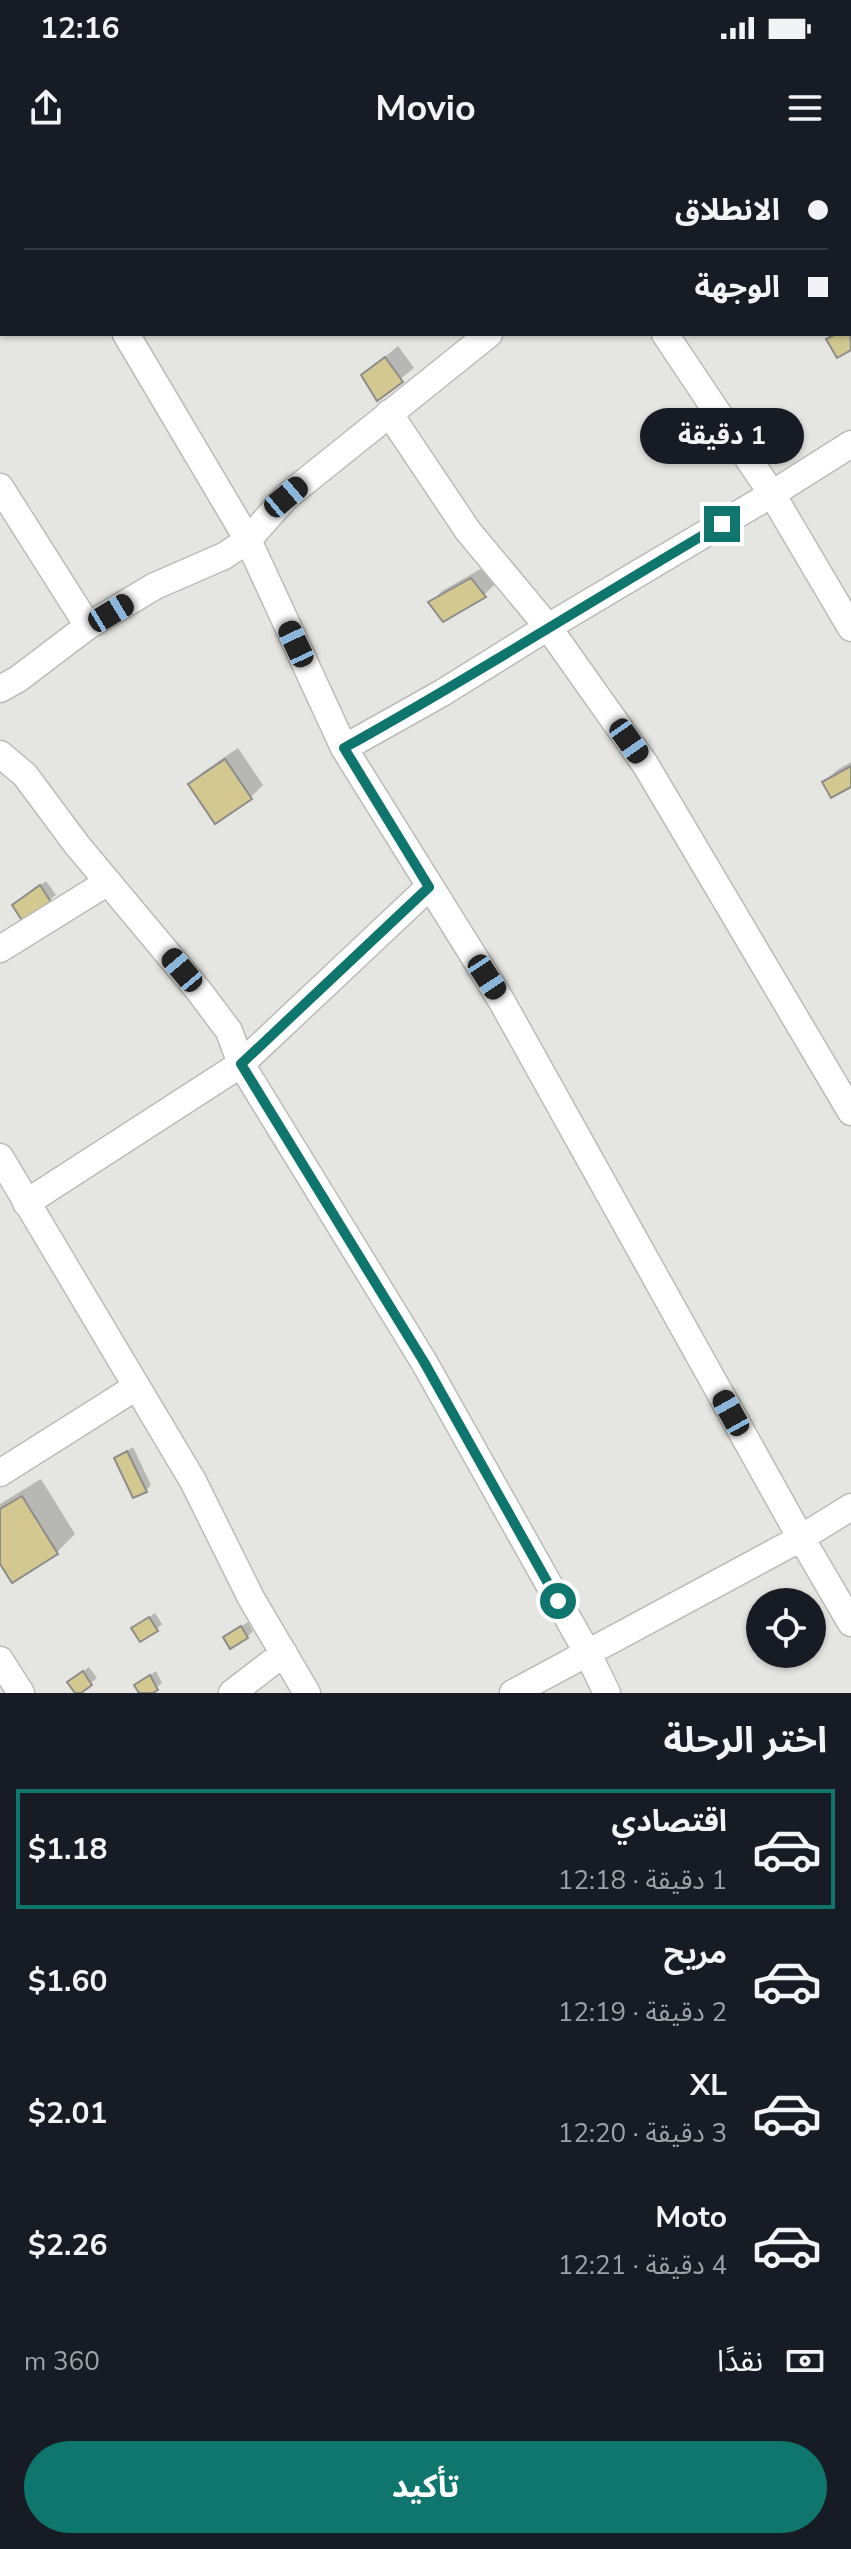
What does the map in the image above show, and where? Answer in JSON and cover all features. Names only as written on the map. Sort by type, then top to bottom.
[{"type":"street","points":[[127,336],[248,540],[344,748],[501,1000],[851,1623]]},
{"type":"street","points":[[0,689],[88,626],[155,586],[224,556],[248,540],[286,497],[486,336]]},
{"type":"street","points":[[666,336],[772,494],[851,628]]},
{"type":"street","points":[[389,413],[468,531],[548,627],[645,764],[851,1112]]},
{"type":"street","points":[[344,748],[442,693],[851,444]]},
{"type":"street","points":[[0,487],[88,626]]},
{"type":"street","points":[[0,754],[25,775],[77,845],[229,1031],[241,1064],[424,1362],[607,1693]]},
{"type":"street","points":[[0,949],[108,882]]},
{"type":"street","points":[[26,1203],[241,1064],[429,887]]},
{"type":"street","points":[[0,1157],[193,1481],[251,1598],[307,1693]]},
{"type":"street","points":[[0,1473],[136,1387]]},
{"type":"street","points":[[513,1693],[801,1538],[851,1507]]},
{"type":"street","points":[[232,1693],[284,1653]]},
{"type":"street","points":[[0,1660],[21,1693]]},
{"type":"building","points":[[850,336],[851,350],[837,358],[826,339]]},
{"type":"building","points":[[385,357],[403,382],[377,401],[361,375]]},
{"type":"building","points":[[471,578],[486,597],[443,622],[428,602]]},
{"type":"building","points":[[225,759],[252,799],[215,824],[188,784]]},
{"type":"building","points":[[851,766],[851,787],[831,798],[822,782]]},
{"type":"building","points":[[40,885],[51,902],[23,922],[12,905]]},
{"type":"building","points":[[127,1451],[147,1492],[133,1498],[114,1458]]},
{"type":"building","points":[[22,1496],[58,1554],[12,1583],[0,1564],[0,1509]]},
{"type":"building","points":[[149,1617],[158,1631],[140,1642],[131,1628]]},
{"type":"building","points":[[241,1626],[248,1638],[230,1649],[223,1637]]},
{"type":"building","points":[[83,1671],[92,1685],[81,1693],[75,1693],[67,1682]]},
{"type":"building","points":[[150,1675],[158,1690],[139,1693],[134,1685]]},
{"type":"route","points":[[558,1601],[424,1362],[241,1064],[429,887],[344,748],[442,693],[722,524]]}]
